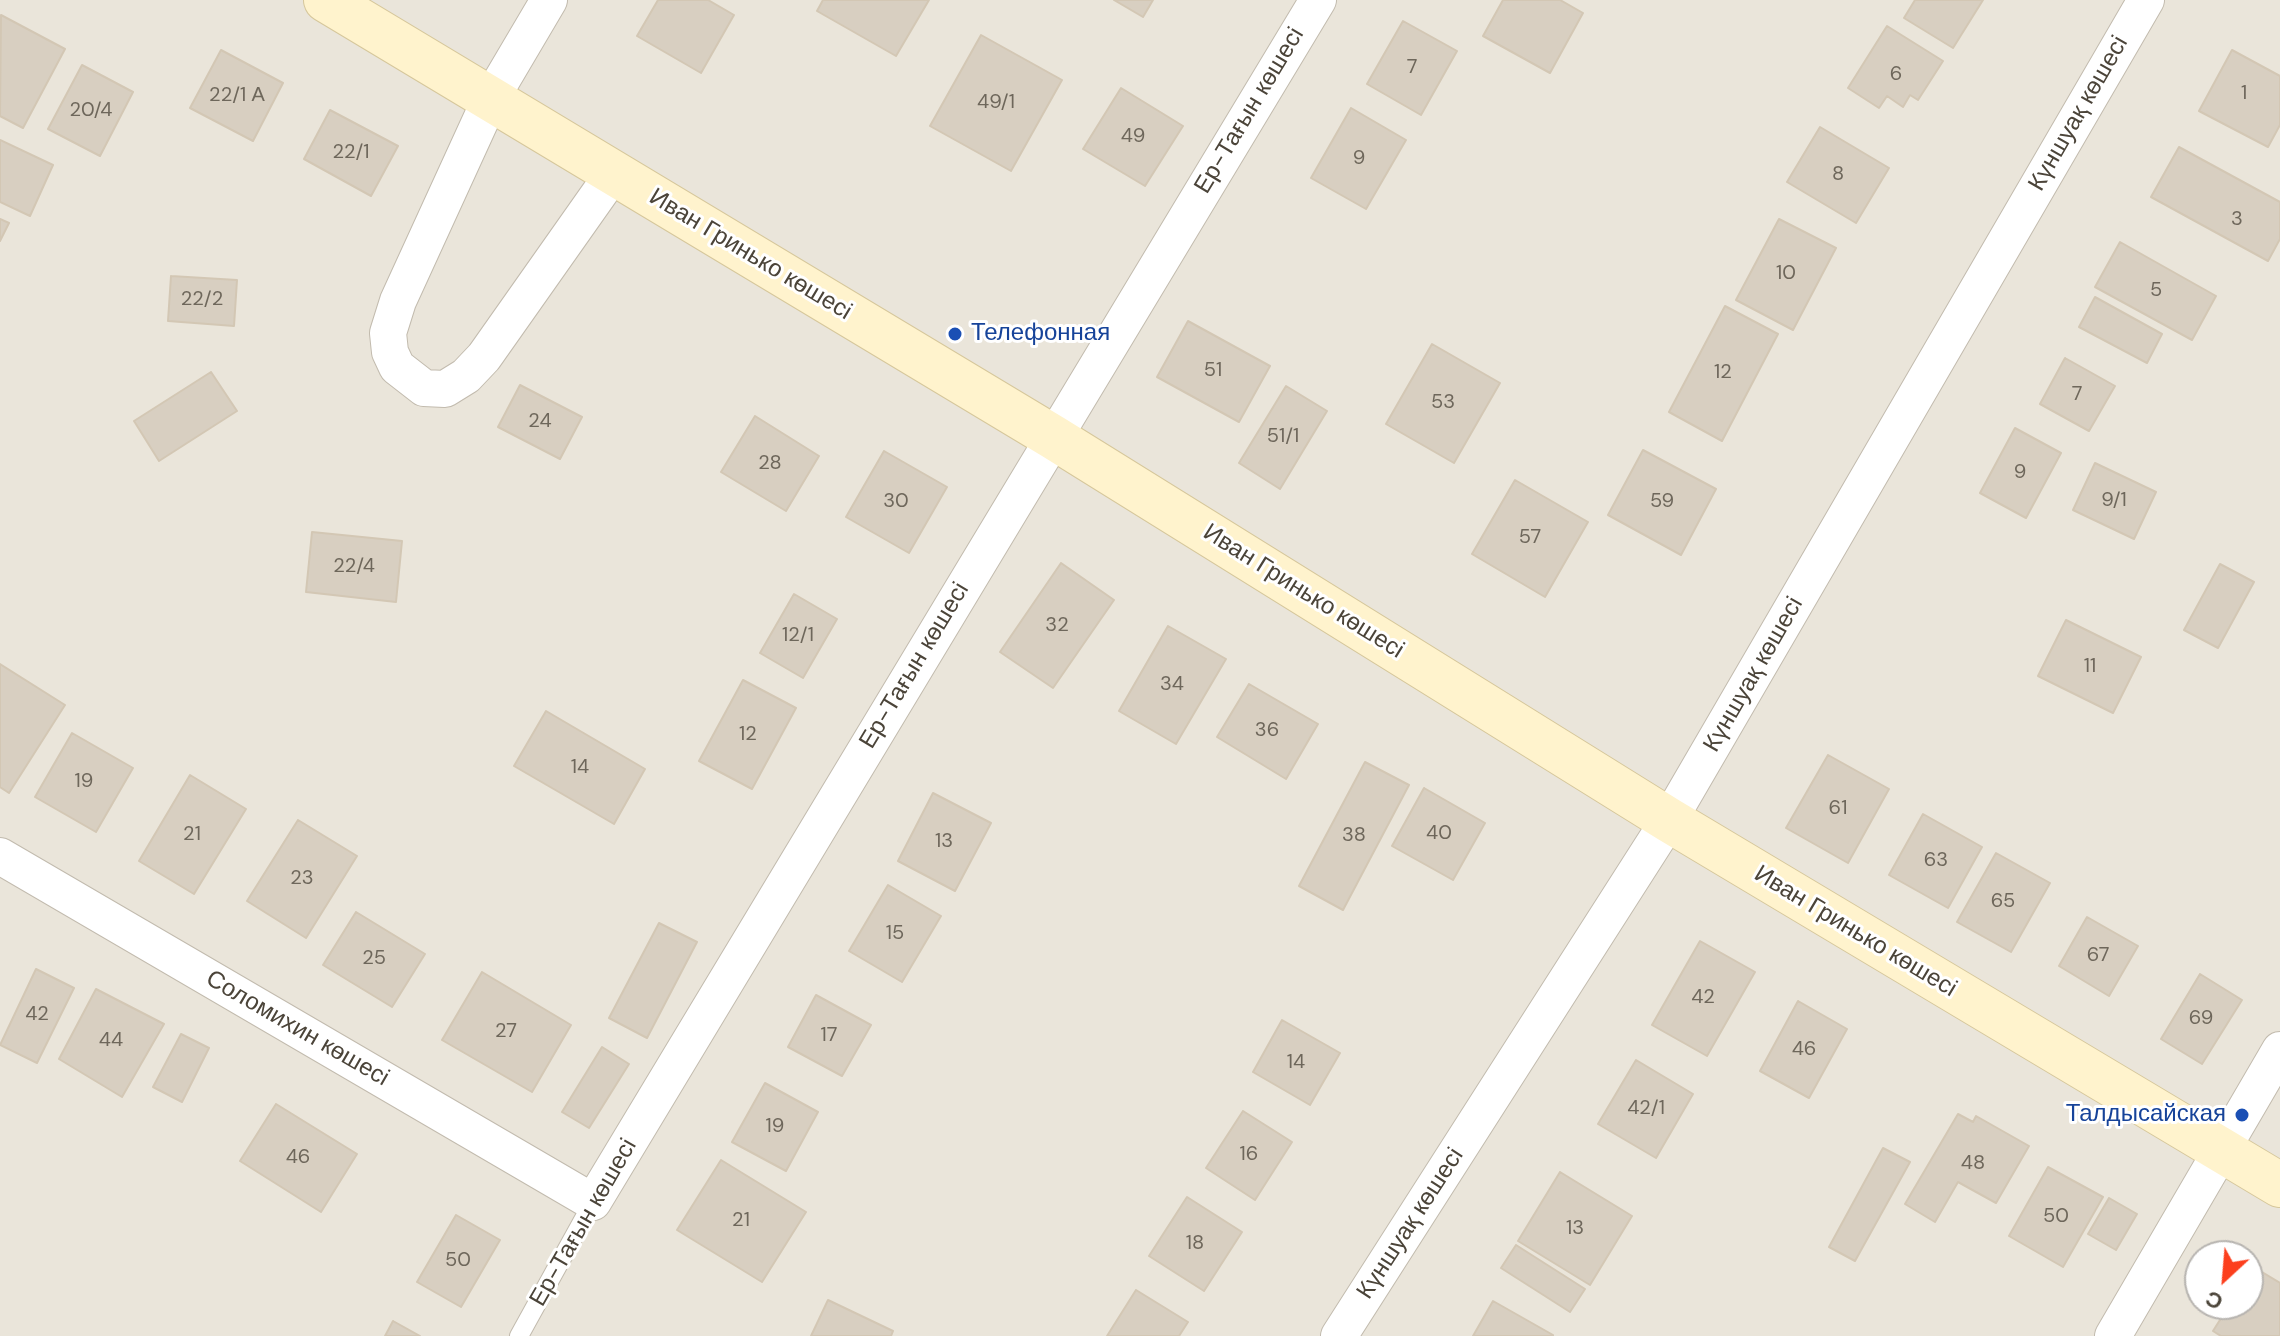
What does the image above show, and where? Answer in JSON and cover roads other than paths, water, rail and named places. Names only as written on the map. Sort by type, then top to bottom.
[{"type":"street","name":"Иван Гринько көшесі","points":[[326,0],[1053,437],[1669,820],[2280,1185]]},
{"type":"street","points":[[549,0],[490,100],[398,301],[388,333],[390,352],[397,367],[424,388],[445,389],[466,376],[484,357],[613,174]]},
{"type":"street","name":"Ер-Тағын көшесі","points":[[593,1202],[1318,0]]},
{"type":"street","name":"Күншуақ көшесі","points":[[1339,1336],[1669,820],[2146,0]]},
{"type":"street","name":"Соломихин көшесі","points":[[0,856],[593,1202]]},
{"type":"street","points":[[2113,1336],[2280,1050]]},
{"type":"lane","name":"Ер-Тағын көшесі","points":[[519,1336],[593,1202]]},
{"type":"place","name":"Телефонная","points":[[955,334]]},
{"type":"place","name":"Талдысайская","points":[[2242,1115]]}]
